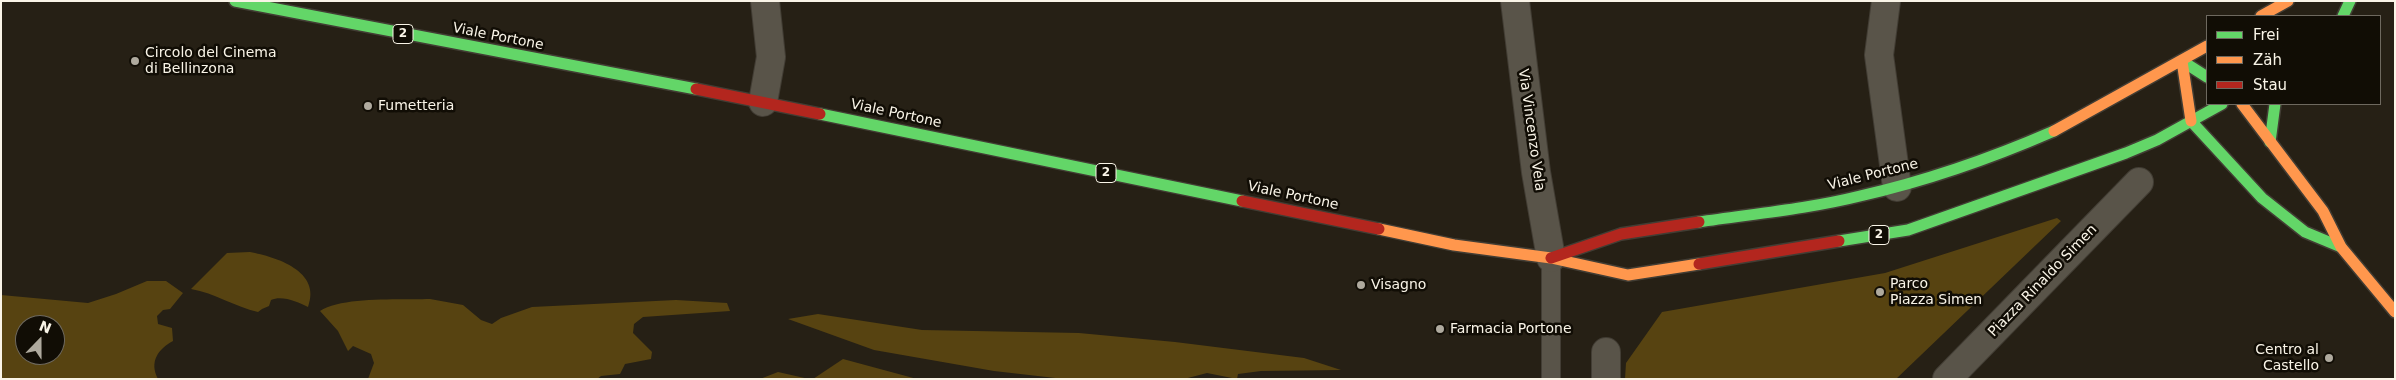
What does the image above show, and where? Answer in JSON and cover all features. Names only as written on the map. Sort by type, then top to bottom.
[{"type":"main road","name":"Viale Portone","points":[[235,1],[309,9],[1454,245],[1551,258],[1628,275],[1908,230],[2126,153],[2191,121]]},
{"type":"main road","points":[[2263,15],[2288,1]]},
{"type":"main road","points":[[2343,15],[2350,1]]},
{"type":"main road","name":"2","points":[[2182,60],[2206,47]]},
{"type":"main road","name":"Viale Portone","points":[[1551,258],[1621,234],[1858,197],[1897,186],[2012,149],[2047,134],[2182,60]]},
{"type":"main road","points":[[2182,60],[2206,76]]},
{"type":"main road","points":[[2182,60],[2191,121],[2262,198],[2305,232],[2341,248]]},
{"type":"main road","name":"2","points":[[2191,121],[2220,105]]},
{"type":"main road","points":[[2243,105],[2323,211],[2341,248],[2395,312]]},
{"type":"main road","points":[[2270,142],[2275,105]]},
{"type":"street","points":[[763,102],[771,56],[765,1]]},
{"type":"street","name":"Via Vincenzo Vela","points":[[1515,1],[1536,172],[1551,258]]},
{"type":"street","points":[[1886,1],[1879,55],[1897,186]]},
{"type":"street","name":"Piazza Rinaldo Simen","points":[[1947,379],[2139,182]]},
{"type":"lane","points":[[1551,258],[1551,379]]},
{"type":"shaded area","name":"Parco Piazza Simen","points":[[2057,218],[2061,221],[1896,379],[1625,379],[1626,363],[1662,312],[1885,273]]},
{"type":"shaded area","points":[[250,252],[283,262],[303,275],[311,295],[308,307],[280,298],[271,300],[269,306],[258,312],[191,289],[227,253]]},
{"type":"shaded area","points":[[147,281],[166,281],[183,293],[170,309],[163,310],[157,316],[158,324],[172,328],[173,341],[163,348],[156,357],[154,367],[158,379],[1,379],[1,295],[88,303]]},
{"type":"shaded area","points":[[430,299],[463,305],[481,320],[492,324],[501,318],[532,307],[676,300],[727,303],[730,311],[643,317],[634,324],[633,333],[652,352],[651,359],[625,364],[620,374],[601,376],[597,379],[368,379],[374,363],[371,354],[353,346],[348,351],[338,331],[320,311],[330,306],[357,301]]},
{"type":"shaded area","points":[[818,314],[922,330],[1079,333],[1175,342],[1304,358],[1341,370],[1261,371],[1238,374],[1237,379],[1207,373],[1184,379],[1064,379],[994,371],[874,350],[788,319]]},
{"type":"shaded area","points":[[843,359],[917,379],[813,379]]},
{"type":"shaded area","points":[[778,372],[809,379],[760,379]]},
{"type":"traffic: fast","points":[[235,1],[696,89]]},
{"type":"traffic: fast","points":[[2343,15],[2350,1]]},
{"type":"traffic: fast","points":[[2182,61],[2206,76]]},
{"type":"traffic: fast","points":[[1839,241],[1908,230],[2126,153],[2157,140],[2220,105]]},
{"type":"traffic: fast","points":[[2270,142],[2275,105]]},
{"type":"traffic: fast","points":[[820,114],[1242,201]]},
{"type":"traffic: fast","points":[[2191,121],[2262,198],[2305,232],[2341,247]]},
{"type":"traffic: fast","points":[[1699,222],[1840,201],[1885,190],[1958,168],[2054,131]]},
{"type":"traffic: slow","points":[[2263,15],[2288,1]]},
{"type":"traffic: slow","points":[[2054,131],[2206,47]]},
{"type":"traffic: slow","points":[[2182,61],[2191,121]]},
{"type":"traffic: slow","points":[[2243,105],[2323,211],[2341,247],[2395,312]]},
{"type":"traffic: slow","points":[[1379,229],[1454,245],[1551,258],[1628,275],[1699,264]]},
{"type":"traffic: jam","points":[[696,89],[820,114]]},
{"type":"traffic: jam","points":[[1242,201],[1379,229]]},
{"type":"traffic: jam","points":[[1551,258],[1621,234],[1699,222]]},
{"type":"traffic: jam","points":[[1699,264],[1839,241]]},
{"type":"place","name":"Circolo del Cinema di Bellinzona","points":[[135,61]]},
{"type":"place","name":"Fumetteria","points":[[368,106]]},
{"type":"place","name":"Visagno","points":[[1361,285]]},
{"type":"place","name":"Parco Piazza Simen","points":[[1880,292]]},
{"type":"place","name":"Farmacia Portone","points":[[1440,329]]},
{"type":"place","name":"Centro al Castello","points":[[2329,358]]}]
